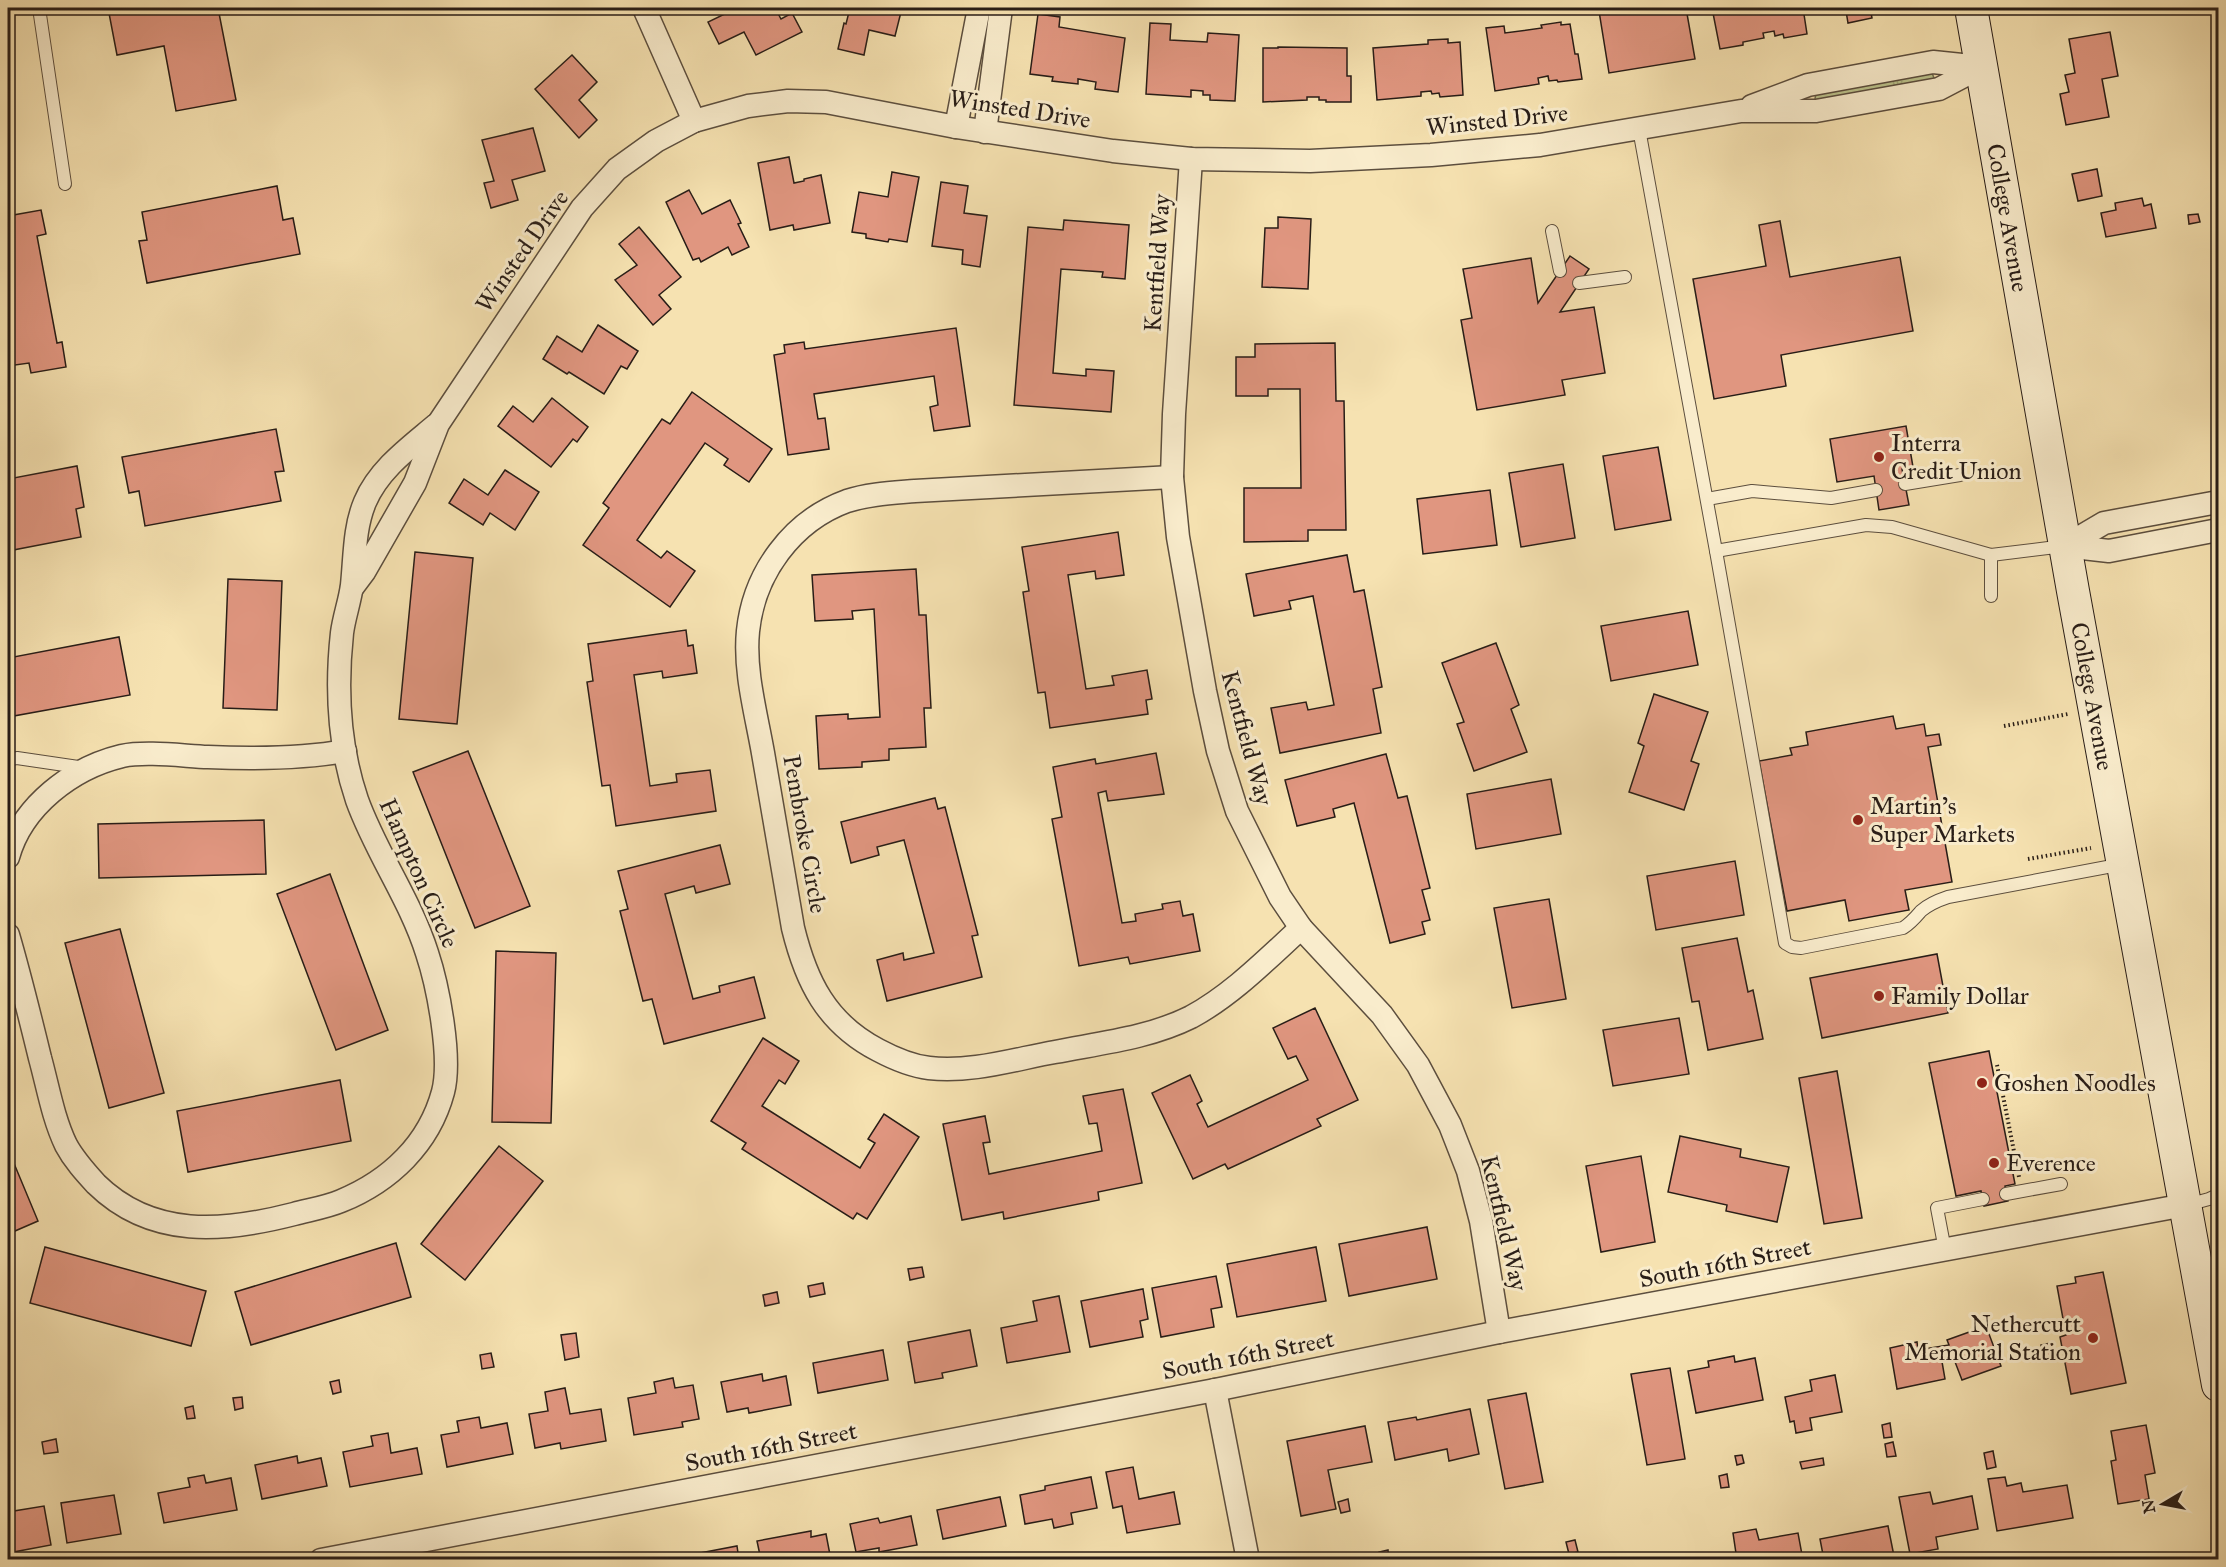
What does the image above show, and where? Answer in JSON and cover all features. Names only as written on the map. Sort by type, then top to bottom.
[{"type":"main road","name":"College Avenue","points":[[1971,8],[2065,546],[2218,1385]]},
{"type":"street","points":[[644,8],[694,121]]},
{"type":"street","points":[[956,127],[979,8]]},
{"type":"street","points":[[985,132],[1001,8]]},
{"type":"street","name":"Winsted Drive","points":[[351,588],[364,572],[405,504],[438,424],[582,208],[617,169],[656,141],[694,121],[748,106],[788,100],[826,102],[985,132],[1113,151],[1191,159],[1311,161],[1431,155],[1540,145],[1741,111],[1808,85],[1933,62],[1981,67]]},
{"type":"street","name":"Kentfield Way","points":[[1191,159],[1172,477],[1178,537],[1218,751],[1237,811],[1262,865],[1301,928],[1382,1015],[1418,1065],[1450,1125],[1468,1171],[1481,1221],[1499,1332]]},
{"type":"street","name":"Winsted Drive","points":[[345,751],[339,690],[343,630],[351,588],[356,534],[366,501],[382,474],[407,449],[438,424]]},
{"type":"street","name":"Pembroke Circle","points":[[1172,477],[875,495],[849,501],[824,511],[803,525],[785,543],[767,568],[755,594],[748,632],[749,664],[793,927],[801,961],[826,1008],[842,1026],[867,1044],[893,1058],[929,1068],[973,1067],[1142,1036],[1169,1027],[1193,1016],[1231,990],[1301,928]]},
{"type":"street","points":[[2065,546],[2104,523],[2218,502]]},
{"type":"street","points":[[2065,546],[2109,551],[2218,530]]},
{"type":"street","points":[[8,857],[21,827],[48,793],[86,768],[124,756],[282,758],[345,751]]},
{"type":"street","name":"Hampton Circle","points":[[8,935],[55,1118],[67,1146],[82,1170],[106,1193],[139,1215],[169,1224],[199,1228],[258,1223],[340,1202],[384,1178],[405,1161],[426,1132],[443,1090],[445,1048],[439,1000],[427,953],[409,909],[371,834],[356,797],[345,751]]},
{"type":"street","name":"South 16th Street","points":[[321,1560],[1215,1390],[1499,1332],[2185,1205]]},
{"type":"street","points":[[1215,1390],[1248,1560]]},
{"type":"lane","points":[[39,8],[65,184]]},
{"type":"lane","points":[[1639,129],[1785,943],[1792,948],[1801,948],[1903,928],[1914,922],[1932,903],[1948,897],[2124,864]]},
{"type":"lane","points":[[1552,231],[1560,271]]},
{"type":"lane","points":[[1579,283],[1625,277]]},
{"type":"lane","points":[[1905,484],[1960,475]]},
{"type":"lane","points":[[1707,499],[1752,491],[1831,498],[1876,490]]},
{"type":"lane","points":[[1716,551],[1866,525],[1892,526],[1991,555],[2065,546]]},
{"type":"lane","points":[[1991,555],[1991,596]]},
{"type":"lane","points":[[8,760],[17,758],[86,768]]},
{"type":"lane","points":[[2006,1194],[2061,1184]]},
{"type":"lane","points":[[2185,1205],[2218,1195]]},
{"type":"lane","points":[[1945,1250],[1938,1208],[1983,1199]]},
{"type":"path","points":[[2004,726],[2068,714]]},
{"type":"path","points":[[2028,859],[2091,848]]},
{"type":"path","points":[[1997,1065],[2021,1191]]},
{"type":"green space","points":[[1932,73],[1934,78],[1932,82],[1817,101],[1815,99],[1816,93]]},
{"type":"building","points":[[108,8],[218,8],[236,100],[176,111],[164,46],[117,55]]},
{"type":"building","points":[[485,8],[503,8],[503,12]]},
{"type":"building","points":[[737,8],[775,8],[781,19],[792,13],[802,32],[756,55],[744,32],[719,44],[708,22]]},
{"type":"building","points":[[850,8],[902,8],[895,36],[869,30],[864,55],[838,49]]},
{"type":"building","points":[[1629,8],[1630,13],[1654,8],[1686,8],[1695,59],[1609,73],[1599,11]]},
{"type":"building","points":[[1712,8],[1803,8],[1807,34],[1784,38],[1783,34],[1775,36],[1774,31],[1763,33],[1764,38],[1743,42],[1743,45],[1720,49]]},
{"type":"building","points":[[1833,8],[1870,8],[1872,18],[1848,23],[1846,11],[1834,13]]},
{"type":"building","points":[[1038,14],[1060,17],[1059,27],[1125,38],[1118,92],[1095,89],[1096,82],[1078,79],[1078,84],[1052,81],[1053,77],[1030,74]]},
{"type":"building","points":[[1561,22],[1561,25],[1570,24],[1582,79],[1558,82],[1557,80],[1549,81],[1548,76],[1538,78],[1539,84],[1495,91],[1486,28],[1504,26],[1505,33],[1542,28],[1541,25]]},
{"type":"building","points":[[1150,23],[1171,24],[1170,40],[1207,42],[1208,33],[1239,35],[1235,101],[1210,100],[1210,95],[1203,95],[1203,91],[1191,90],[1191,97],[1146,94]]},
{"type":"building","points":[[2110,32],[2118,76],[2102,79],[2109,117],[2066,125],[2060,94],[2069,92],[2065,75],[2075,73],[2069,39]]},
{"type":"building","points":[[1448,39],[1448,43],[1460,42],[1463,95],[1440,97],[1439,93],[1432,94],[1431,91],[1421,92],[1421,96],[1377,100],[1373,48],[1428,44],[1428,40]]},
{"type":"building","points":[[1263,48],[1347,48],[1347,76],[1351,76],[1351,102],[1326,102],[1326,100],[1319,100],[1319,97],[1307,97],[1307,100],[1263,102]]},
{"type":"building","points":[[572,55],[597,82],[579,100],[597,120],[579,138],[535,89]]},
{"type":"building","points":[[533,128],[545,171],[512,180],[518,200],[491,208],[484,183],[494,181],[482,140]]},
{"type":"building","points":[[789,157],[794,183],[821,175],[830,223],[794,230],[793,225],[770,230],[758,163]]},
{"type":"building","points":[[2097,169],[2102,196],[2078,201],[2072,174]]},
{"type":"building","points":[[892,172],[919,177],[907,242],[889,239],[888,242],[866,238],[866,234],[852,232],[859,192],[888,197]]},
{"type":"building","points":[[941,182],[968,186],[964,213],[987,216],[980,267],[962,264],[963,250],[932,246]]},
{"type":"building","points":[[277,186],[283,220],[293,218],[300,254],[147,283],[139,241],[147,240],[142,212]]},
{"type":"building","points":[[689,190],[702,214],[730,200],[749,247],[732,255],[728,247],[701,262],[699,258],[693,260],[666,202]]},
{"type":"building","points":[[2142,198],[2144,206],[2151,204],[2156,228],[2106,237],[2101,213],[2116,210],[2115,203]]},
{"type":"building","points":[[41,210],[46,234],[37,236],[57,343],[62,342],[66,367],[31,373],[29,363],[8,366],[8,216]]},
{"type":"building","points":[[2198,214],[2200,222],[2189,224],[2188,215]]},
{"type":"building","points":[[1278,217],[1311,219],[1308,289],[1262,287],[1265,228],[1278,228]]},
{"type":"building","points":[[1064,220],[1129,225],[1125,279],[1102,277],[1103,272],[1061,269],[1053,373],[1086,376],[1086,369],[1114,371],[1111,412],[1014,405],[1028,227],[1063,230]]},
{"type":"building","points":[[1780,221],[1790,277],[1900,257],[1913,331],[1781,355],[1786,386],[1714,399],[1693,279],[1766,266],[1759,225]]},
{"type":"building","points":[[639,227],[681,277],[659,295],[671,309],[653,325],[615,280],[637,265],[619,244]]},
{"type":"building","points":[[1570,256],[1589,269],[1560,312],[1594,307],[1605,373],[1562,380],[1565,395],[1477,410],[1461,320],[1472,318],[1463,269],[1531,258],[1538,303]]},
{"type":"building","points":[[598,325],[638,351],[627,369],[621,366],[604,394],[543,359],[557,336],[582,352]]},
{"type":"building","points":[[956,328],[970,426],[934,431],[930,407],[938,405],[934,376],[814,394],[818,419],[825,418],[829,449],[788,455],[774,355],[785,353],[784,345],[804,342],[805,349]]},
{"type":"building","points":[[1335,343],[1336,401],[1344,401],[1346,530],[1308,530],[1308,541],[1244,542],[1244,488],[1301,488],[1300,389],[1268,389],[1268,396],[1236,396],[1236,357],[1255,357],[1255,344]]},
{"type":"building","points":[[692,392],[772,449],[749,482],[724,465],[728,459],[705,443],[637,540],[661,558],[667,551],[695,571],[670,607],[583,545],[609,508],[603,503],[662,419],[670,424]]},
{"type":"building","points":[[552,398],[588,427],[577,442],[573,439],[551,467],[498,426],[513,406],[533,422]]},
{"type":"building","points":[[1906,426],[1913,467],[1902,469],[1909,505],[1879,510],[1874,476],[1837,482],[1830,439]]},
{"type":"building","points":[[276,429],[284,471],[275,472],[281,501],[145,526],[139,491],[129,493],[122,457]]},
{"type":"building","points":[[1658,447],[1671,520],[1615,530],[1603,456]]},
{"type":"building","points":[[1563,464],[1575,538],[1521,547],[1509,473]]},
{"type":"building","points":[[77,466],[84,507],[76,509],[81,537],[8,551],[8,479]]},
{"type":"building","points":[[505,470],[539,492],[515,530],[490,513],[483,525],[449,503],[464,479],[488,495]]},
{"type":"building","points":[[1490,490],[1497,545],[1423,554],[1417,499]]},
{"type":"building","points":[[1118,532],[1124,575],[1096,579],[1095,571],[1068,575],[1086,689],[1114,685],[1112,676],[1147,670],[1152,699],[1146,700],[1148,714],[1050,728],[1045,692],[1038,693],[1023,592],[1029,591],[1022,547]]},
{"type":"building","points":[[415,552],[473,558],[457,724],[399,719]]},
{"type":"building","points":[[1347,555],[1354,592],[1364,590],[1382,687],[1373,689],[1381,733],[1280,753],[1271,708],[1306,702],[1308,710],[1334,705],[1313,596],[1289,601],[1291,609],[1254,616],[1246,574]]},
{"type":"building","points":[[916,569],[919,615],[926,615],[931,708],[924,708],[926,747],[889,749],[889,760],[862,762],[862,767],[819,769],[816,716],[848,714],[848,719],[880,717],[874,609],[852,611],[853,619],[815,621],[812,575]]},
{"type":"building","points":[[228,579],[282,581],[277,710],[223,708]]},
{"type":"building","points":[[1688,611],[1698,665],[1611,681],[1601,626]]},
{"type":"building","points":[[686,630],[688,646],[693,645],[697,673],[663,678],[662,671],[634,675],[650,786],[677,782],[676,774],[710,770],[716,811],[616,826],[610,785],[602,786],[587,682],[593,681],[588,644]]},
{"type":"building","points":[[119,637],[130,695],[8,717],[8,658]]},
{"type":"building","points":[[1496,643],[1519,705],[1511,709],[1527,752],[1474,771],[1457,724],[1464,722],[1442,663]]},
{"type":"building","points":[[1654,694],[1708,712],[1691,761],[1699,764],[1684,810],[1629,792],[1644,746],[1638,743]]},
{"type":"building","points":[[1893,716],[1896,729],[1924,724],[1926,736],[1939,734],[1941,745],[1928,747],[1952,882],[1905,890],[1909,910],[1849,921],[1845,900],[1787,911],[1759,761],[1792,755],[1790,748],[1808,745],[1806,732]]},
{"type":"building","points":[[468,751],[530,906],[475,928],[413,772]]},
{"type":"building","points":[[1156,753],[1164,794],[1108,801],[1106,791],[1098,793],[1122,923],[1136,921],[1135,914],[1163,909],[1162,904],[1180,901],[1183,916],[1193,914],[1200,951],[1130,964],[1128,957],[1079,966],[1052,819],[1062,817],[1053,767],[1095,759],[1096,764]]},
{"type":"building","points":[[1386,754],[1398,798],[1407,796],[1430,888],[1422,890],[1430,920],[1422,922],[1425,934],[1390,943],[1354,803],[1333,809],[1335,817],[1297,826],[1285,780]]},
{"type":"building","points":[[1551,779],[1561,834],[1476,849],[1467,794]]},
{"type":"building","points":[[935,798],[938,809],[945,807],[978,935],[972,936],[982,977],[887,1001],[877,960],[903,953],[904,960],[934,953],[904,840],[877,847],[879,855],[851,863],[841,822]]},
{"type":"building","points":[[264,820],[266,874],[99,878],[98,824]]},
{"type":"building","points":[[720,845],[730,884],[696,893],[694,886],[665,894],[693,999],[720,992],[719,986],[754,977],[765,1018],[664,1044],[652,999],[643,1001],[620,911],[628,909],[618,871]]},
{"type":"building","points":[[1735,861],[1744,915],[1656,930],[1647,876]]},
{"type":"building","points":[[330,874],[388,1030],[336,1050],[277,894]]},
{"type":"building","points":[[1549,899],[1566,999],[1512,1008],[1494,908]]},
{"type":"building","points":[[120,929],[164,1093],[109,1108],[65,943]]},
{"type":"building","points":[[1737,938],[1748,992],[1753,990],[1763,1039],[1708,1050],[1699,1001],[1692,1002],[1682,948]]},
{"type":"building","points":[[496,951],[556,953],[551,1123],[492,1122]]},
{"type":"building","name":"Family Dollar","points":[[1937,954],[1948,1013],[1822,1038],[1810,978]]},
{"type":"building","points":[[1315,1008],[1358,1100],[1317,1119],[1321,1126],[1228,1169],[1225,1164],[1193,1179],[1152,1093],[1190,1075],[1202,1101],[1197,1104],[1208,1127],[1308,1080],[1296,1056],[1288,1059],[1273,1028]]},
{"type":"building","points":[[1679,1018],[1689,1074],[1613,1086],[1603,1030]]},
{"type":"building","points":[[763,1038],[799,1061],[785,1084],[779,1080],[762,1106],[860,1168],[875,1143],[868,1139],[884,1114],[919,1137],[867,1219],[857,1213],[853,1219],[742,1149],[746,1143],[711,1121]]},
{"type":"building","points":[[1989,1051],[2015,1184],[2005,1186],[2008,1201],[1984,1206],[1981,1191],[1956,1196],[1929,1063]]},
{"type":"building","points":[[1837,1071],[1862,1218],[1824,1224],[1799,1078]]},
{"type":"building","points":[[340,1080],[351,1141],[188,1172],[177,1111]]},
{"type":"building","points":[[1123,1089],[1142,1183],[1098,1192],[1099,1200],[1004,1219],[1003,1212],[962,1220],[943,1124],[985,1116],[990,1142],[983,1143],[989,1174],[1102,1151],[1097,1123],[1089,1124],[1083,1096]]},
{"type":"building","points":[[1680,1136],[1741,1149],[1740,1157],[1789,1167],[1777,1222],[1726,1211],[1727,1205],[1668,1192]]},
{"type":"building","points":[[499,1146],[543,1181],[465,1280],[421,1244]]},
{"type":"building","points":[[8,1149],[38,1221],[8,1234]]},
{"type":"building","points":[[1641,1156],[1655,1242],[1601,1252],[1586,1166]]},
{"type":"building","points":[[1427,1227],[1437,1279],[1349,1296],[1339,1244]]},
{"type":"building","points":[[396,1243],[411,1297],[251,1345],[235,1292]]},
{"type":"building","points":[[45,1247],[206,1291],[191,1346],[30,1303]]},
{"type":"building","points":[[1316,1247],[1326,1301],[1237,1317],[1227,1264]]},
{"type":"building","points":[[922,1267],[924,1277],[910,1280],[908,1269]]},
{"type":"building","points":[[2103,1272],[2126,1383],[2071,1394],[2060,1337],[2066,1335],[2057,1286],[2076,1283],[2075,1277]]},
{"type":"building","points":[[1216,1276],[1222,1307],[1211,1309],[1214,1327],[1161,1337],[1152,1288]]},
{"type":"building","points":[[823,1283],[825,1294],[810,1297],[808,1286]]},
{"type":"building","points":[[1143,1289],[1148,1319],[1140,1321],[1143,1337],[1090,1347],[1081,1301]]},
{"type":"building","points":[[777,1292],[779,1303],[765,1306],[763,1295]]},
{"type":"building","points":[[1059,1296],[1070,1352],[1007,1363],[1001,1328],[1037,1321],[1033,1301]]},
{"type":"building","points":[[1986,1326],[2001,1366],[1962,1380],[1952,1354],[1941,1356],[1945,1379],[1897,1389],[1890,1348],[1917,1342],[1918,1350],[1949,1345],[1947,1340]]},
{"type":"building","points":[[970,1330],[977,1366],[942,1373],[943,1378],[915,1383],[908,1342]]},
{"type":"building","points":[[576,1333],[579,1357],[565,1360],[561,1335]]},
{"type":"building","points":[[2051,1343],[2054,1357],[2045,1359],[2041,1345]]},
{"type":"building","points":[[883,1350],[888,1380],[818,1393],[813,1363]]},
{"type":"building","points":[[491,1353],[494,1367],[482,1369],[480,1355]]},
{"type":"building","points":[[1734,1356],[1735,1362],[1755,1358],[1763,1400],[1696,1413],[1688,1371],[1709,1367],[1708,1361]]},
{"type":"building","points":[[1670,1368],[1685,1459],[1647,1465],[1631,1374]]},
{"type":"building","points":[[762,1374],[763,1381],[786,1376],[791,1405],[749,1413],[748,1408],[727,1412],[721,1382]]},
{"type":"building","points":[[1835,1375],[1842,1412],[1810,1418],[1812,1430],[1796,1433],[1794,1421],[1790,1422],[1785,1397],[1812,1391],[1810,1380]]},
{"type":"building","points":[[673,1378],[675,1388],[693,1385],[699,1419],[682,1422],[683,1427],[634,1435],[628,1398],[656,1393],[654,1382]]},
{"type":"building","points":[[339,1380],[341,1392],[333,1394],[330,1382]]},
{"type":"building","points":[[565,1388],[570,1414],[601,1409],[606,1441],[561,1449],[560,1443],[535,1448],[529,1414],[548,1411],[545,1392]]},
{"type":"building","points":[[1526,1393],[1543,1482],[1505,1489],[1488,1400]]},
{"type":"building","points":[[242,1397],[243,1408],[235,1410],[233,1398]]},
{"type":"building","points":[[193,1406],[195,1418],[187,1419],[185,1408]]},
{"type":"building","points":[[1470,1409],[1479,1454],[1449,1461],[1447,1449],[1395,1460],[1388,1422],[1416,1417],[1417,1420]]},
{"type":"building","points":[[479,1417],[481,1428],[507,1423],[513,1454],[447,1467],[441,1435],[459,1432],[457,1421]]},
{"type":"building","points":[[1890,1423],[1892,1437],[1884,1438],[1882,1425]]},
{"type":"building","points":[[2146,1425],[2155,1473],[2145,1475],[2149,1499],[2118,1504],[2111,1461],[2116,1460],[2111,1431]]},
{"type":"building","points":[[1365,1426],[1372,1462],[1328,1470],[1336,1509],[1301,1516],[1287,1441]]},
{"type":"building","points":[[388,1433],[391,1453],[417,1448],[422,1474],[350,1487],[343,1452],[373,1446],[371,1436]]},
{"type":"building","points":[[56,1439],[58,1452],[44,1454],[42,1442]]},
{"type":"building","points":[[1893,1442],[1896,1456],[1887,1457],[1885,1444]]},
{"type":"building","points":[[1993,1451],[1996,1467],[1987,1469],[1984,1453]]},
{"type":"building","points":[[1742,1455],[1744,1463],[1737,1465],[1735,1456]]},
{"type":"building","points":[[297,1456],[298,1463],[321,1458],[327,1486],[262,1499],[255,1465]]},
{"type":"building","points":[[1823,1458],[1824,1465],[1802,1469],[1800,1462]]},
{"type":"building","points":[[1133,1467],[1139,1499],[1174,1492],[1180,1524],[1127,1533],[1122,1506],[1113,1508],[1106,1472]]},
{"type":"building","points":[[1727,1474],[1729,1487],[1721,1488],[1719,1476]]},
{"type":"building","points":[[204,1475],[206,1483],[231,1478],[237,1510],[164,1523],[158,1493],[190,1487],[188,1478]]},
{"type":"building","points":[[1091,1477],[1097,1508],[1071,1513],[1073,1524],[1054,1528],[1052,1519],[1025,1524],[1020,1495],[1045,1490],[1045,1486]]},
{"type":"building","points":[[2005,1477],[2007,1486],[2021,1483],[2023,1492],[2067,1485],[2073,1518],[1997,1531],[1988,1479]]},
{"type":"building","points":[[1930,1492],[1933,1504],[1972,1496],[1978,1529],[1936,1537],[1938,1549],[1910,1554],[1899,1497]]},
{"type":"building","points":[[114,1495],[121,1534],[67,1543],[61,1503]]},
{"type":"building","points":[[1000,1497],[1006,1526],[943,1539],[937,1510]]},
{"type":"building","points":[[1348,1499],[1350,1511],[1341,1513],[1338,1502]]},
{"type":"building","points":[[44,1506],[51,1545],[8,1553],[8,1512]]},
{"type":"building","points":[[911,1516],[917,1545],[879,1552],[879,1548],[856,1552],[850,1524],[878,1518],[880,1523]]},
{"type":"building","points":[[1888,1526],[1894,1556],[1875,1560],[1824,1560],[1820,1539]]},
{"type":"building","points":[[1756,1529],[1759,1540],[1798,1533],[1803,1560],[1737,1560],[1733,1533]]},
{"type":"building","points":[[811,1531],[811,1537],[826,1534],[831,1560],[761,1560],[757,1541]]},
{"type":"building","points":[[1575,1540],[1578,1552],[1569,1554],[1566,1542]]},
{"type":"building","points":[[737,1546],[739,1560],[668,1560],[668,1559]]},
{"type":"building","points":[[1388,1550],[1389,1560],[1380,1560],[1379,1552]]},
{"type":"place","name":"Interra Credit Union","points":[[1879,457]]},
{"type":"place","name":"Martin's Super Markets","points":[[1858,820]]},
{"type":"place","name":"Family Dollar","points":[[1879,996]]},
{"type":"place","name":"Goshen Noodles","points":[[1982,1083]]},
{"type":"place","name":"Everence","points":[[1994,1163]]},
{"type":"place","name":"Nethercutt Memorial Station","points":[[2093,1338]]}]
